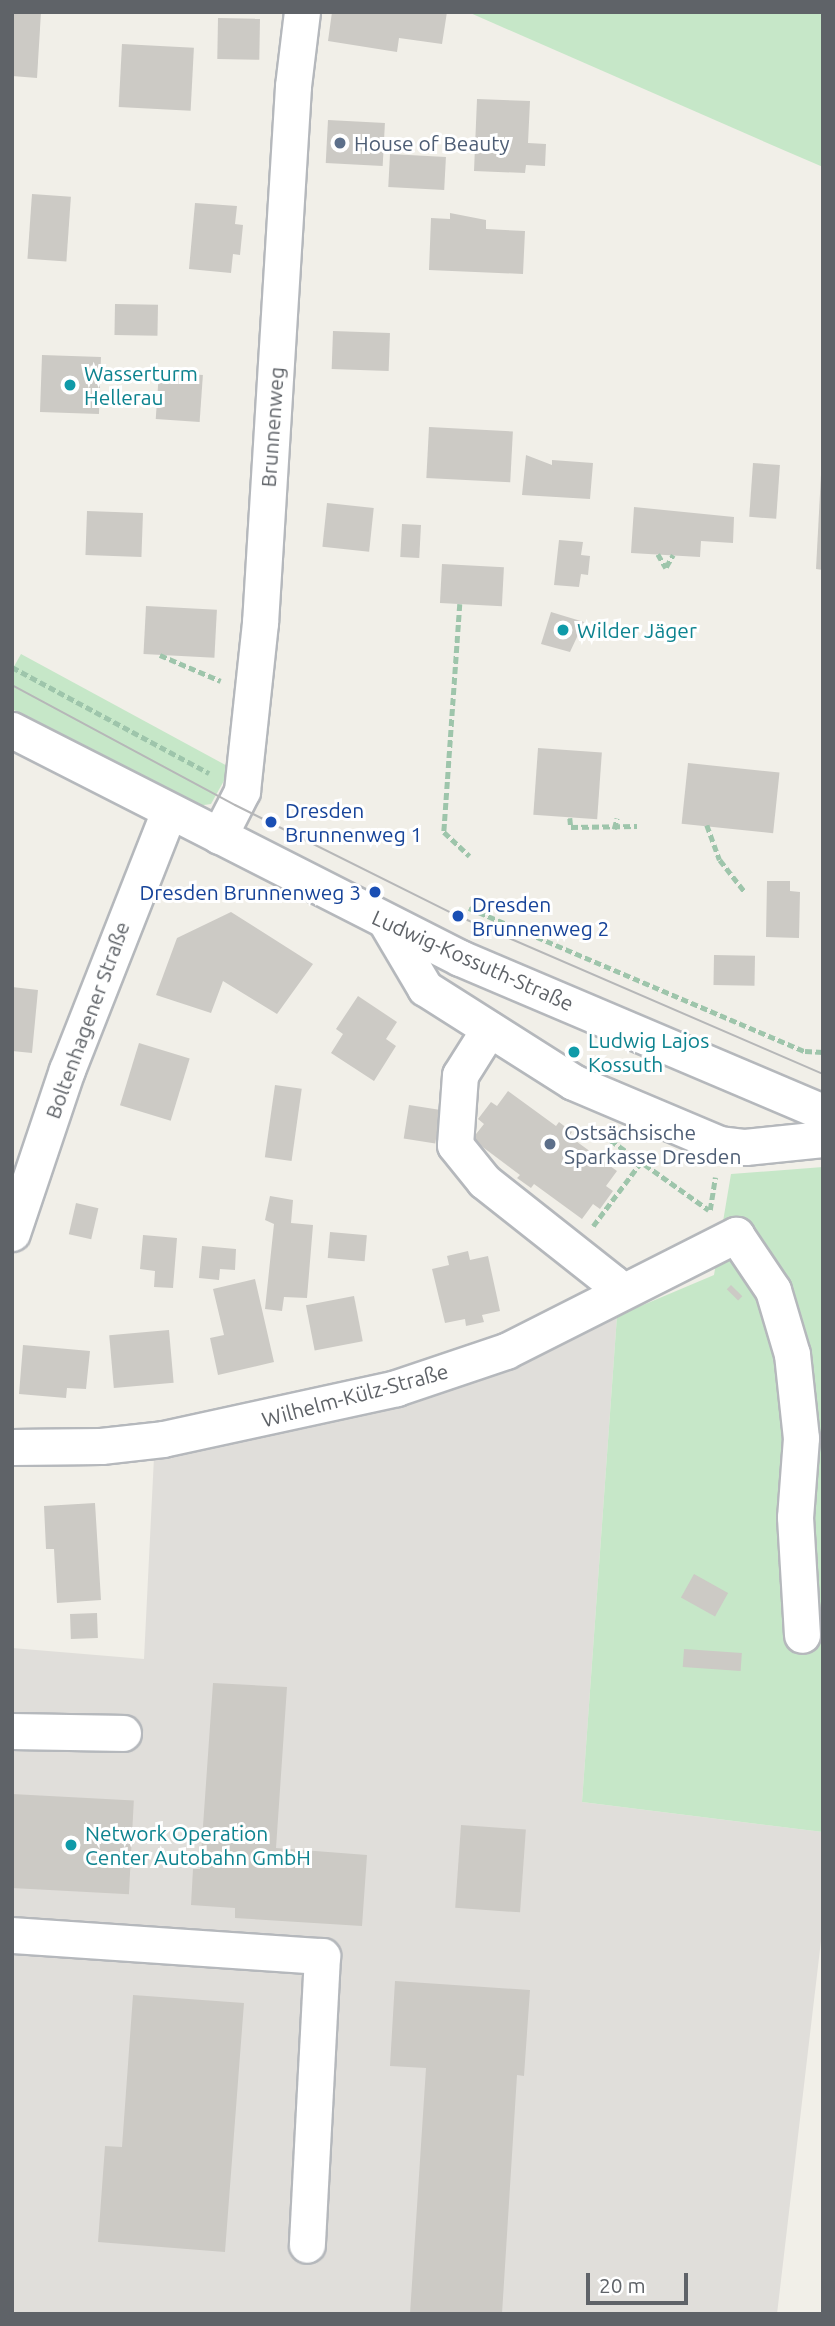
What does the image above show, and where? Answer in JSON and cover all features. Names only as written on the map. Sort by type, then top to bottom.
[{"type":"street","name":"Brunnenweg","points":[[219,836],[242,791],[260,623],[293,86],[302,12]]},
{"type":"street","name":"Ludwig-Kossuth-Straße","points":[[12,730],[386,922],[472,963],[823,1112]]},
{"type":"street","name":"Boltenhagener Straße","points":[[12,1233],[67,1070],[169,811]]},
{"type":"street","points":[[386,922],[425,988],[573,1083],[720,1144],[745,1147],[823,1139]]},
{"type":"street","points":[[489,1028],[460,1075],[455,1145],[484,1181],[613,1283],[619,1292]]},
{"type":"street","name":"Wilhelm-Külz-Straße","points":[[12,1447],[163,1439],[396,1388],[506,1351],[736,1235],[773,1290],[792,1354],[801,1438],[795,1517],[802,1635]]},
{"type":"street","points":[[12,1731],[123,1733]]},
{"type":"street","points":[[12,1935],[322,1956],[307,2245]]},
{"type":"path","points":[[658,554],[666,568],[673,555]]},
{"type":"path","points":[[460,604],[444,832],[470,856]]},
{"type":"path","points":[[160,655],[251,694]]},
{"type":"path","points":[[12,667],[242,791]]},
{"type":"path","points":[[570,818],[571,827],[614,829],[636,826]]},
{"type":"path","points":[[614,829],[617,818]]},
{"type":"path","points":[[707,825],[720,860],[745,892]]},
{"type":"path","points":[[469,908],[806,1051],[823,1052]]},
{"type":"path","points":[[600,1132],[709,1210]]},
{"type":"path","points":[[598,1220],[640,1162]]},
{"type":"shaded area","points":[[617,1316],[582,1802],[823,1832],[823,1924],[777,2314],[12,2314],[12,1648],[144,1659],[154,1457],[309,1428],[479,1375]]},
{"type":"green space","points":[[468,12],[823,12],[823,167],[788,152]]},
{"type":"green space","points":[[21,654],[231,768],[211,804],[197,806],[12,709],[12,670]]},
{"type":"green space","points":[[823,1167],[823,1832],[582,1802],[617,1316],[714,1275],[731,1174]]},
{"type":"building","points":[[12,12],[41,12],[37,78],[12,76]]},
{"type":"building","points":[[332,12],[447,12],[442,44],[399,38],[397,52],[328,41]]},
{"type":"building","points":[[218,18],[260,19],[259,60],[217,59]]},
{"type":"building","points":[[122,44],[194,48],[191,111],[119,107]]},
{"type":"building","points":[[477,99],[530,101],[528,143],[546,144],[545,166],[526,165],[525,173],[474,171]]},
{"type":"building","points":[[328,120],[385,123],[383,166],[326,163]]},
{"type":"building","points":[[390,154],[446,157],[444,190],[388,187]]},
{"type":"building","points":[[32,194],[71,197],[66,262],[27,259]]},
{"type":"building","points":[[195,203],[237,206],[235,224],[243,225],[240,255],[233,254],[231,273],[189,269]]},
{"type":"building","points":[[450,213],[486,220],[486,229],[525,231],[523,274],[429,270],[431,218],[450,219]]},
{"type":"building","points":[[115,304],[158,305],[157,336],[114,335]]},
{"type":"building","points":[[333,331],[390,333],[389,371],[332,369]]},
{"type":"building","name":"Wasserturm Hellerau","points":[[42,355],[101,357],[99,414],[40,412]]},
{"type":"building","points":[[159,372],[203,375],[200,422],[156,419]]},
{"type":"building","points":[[429,427],[513,431],[510,482],[426,478]]},
{"type":"building","points":[[526,455],[552,465],[552,460],[593,463],[590,499],[522,495]]},
{"type":"building","points":[[753,463],[780,465],[776,519],[749,517]]},
{"type":"building","points":[[823,475],[823,570],[816,569]]},
{"type":"building","points":[[327,503],[374,508],[369,552],[322,547]]},
{"type":"building","points":[[634,507],[734,517],[733,543],[701,541],[700,557],[631,553]]},
{"type":"building","points":[[87,511],[143,513],[141,557],[85,555]]},
{"type":"building","points":[[402,524],[421,525],[419,558],[400,557]]},
{"type":"building","points":[[559,540],[583,542],[581,555],[590,556],[588,575],[581,574],[579,587],[554,585]]},
{"type":"building","points":[[442,564],[504,567],[502,606],[440,603]]},
{"type":"building","points":[[146,606],[217,610],[214,658],[143,654]]},
{"type":"building","name":"Wilder Jäger","points":[[551,612],[584,622],[570,652],[541,644]]},
{"type":"building","points":[[538,748],[602,752],[597,819],[533,815]]},
{"type":"building","points":[[688,763],[779,773],[773,833],[682,824]]},
{"type":"building","points":[[767,881],[790,881],[790,891],[800,892],[799,938],[766,937]]},
{"type":"building","points":[[231,912],[313,964],[277,1014],[223,981],[211,1013],[156,995],[177,938]]},
{"type":"building","points":[[714,955],[755,956],[754,986],[713,985]]},
{"type":"building","points":[[12,987],[38,990],[32,1053],[12,1051]]},
{"type":"building","points":[[358,996],[397,1022],[386,1039],[396,1046],[374,1081],[331,1053],[343,1034],[336,1029]]},
{"type":"building","points":[[139,1043],[190,1058],[171,1121],[120,1105]]},
{"type":"building","points":[[275,1085],[302,1089],[292,1161],[265,1157]]},
{"type":"building","points":[[508,1091],[556,1126],[559,1122],[572,1132],[569,1136],[617,1171],[606,1186],[613,1191],[600,1209],[593,1204],[582,1219],[534,1184],[531,1188],[517,1178],[520,1175],[472,1139],[484,1124],[478,1119],[491,1102],[497,1106]]},
{"type":"building","points":[[409,1105],[441,1110],[435,1144],[404,1139]]},
{"type":"building","points":[[270,1196],[293,1200],[291,1223],[313,1225],[307,1298],[284,1297],[282,1311],[265,1309],[274,1224],[265,1220]]},
{"type":"building","points":[[76,1203],[98,1208],[91,1239],[69,1234]]},
{"type":"building","points":[[330,1232],[367,1235],[365,1261],[328,1258]]},
{"type":"building","points":[[143,1235],[177,1238],[173,1288],[154,1287],[155,1271],[140,1269]]},
{"type":"building","points":[[202,1246],[236,1249],[235,1270],[220,1269],[219,1280],[199,1278]]},
{"type":"building","points":[[468,1251],[470,1260],[488,1256],[500,1311],[482,1315],[484,1322],[466,1326],[465,1319],[445,1323],[432,1269],[449,1265],[447,1256]]},
{"type":"building","points":[[255,1279],[274,1362],[218,1375],[210,1338],[224,1335],[213,1289]]},
{"type":"building","points":[[731,1285],[742,1296],[738,1301],[727,1289]]},
{"type":"building","points":[[354,1296],[363,1341],[315,1351],[306,1305]]},
{"type":"building","points":[[169,1330],[174,1383],[114,1388],[109,1335]]},
{"type":"building","points":[[23,1345],[90,1351],[86,1389],[67,1388],[66,1398],[19,1394]]},
{"type":"building","points":[[95,1503],[101,1600],[57,1603],[54,1549],[46,1549],[44,1506]]},
{"type":"building","points":[[694,1574],[728,1593],[715,1617],[681,1598]]},
{"type":"building","points":[[97,1613],[98,1638],[71,1639],[70,1614]]},
{"type":"building","points":[[684,1649],[742,1653],[741,1671],[683,1667]]},
{"type":"building","points":[[213,1683],[287,1687],[276,1848],[367,1855],[362,1926],[235,1918],[235,1908],[191,1905],[193,1869],[200,1869]]},
{"type":"building","name":"Network Operation Center Autobahn GmbH","points":[[12,1794],[134,1800],[129,1894],[12,1888]]},
{"type":"building","points":[[461,1825],[526,1830],[520,1912],[455,1908]]},
{"type":"building","points":[[395,1981],[530,1990],[524,2076],[517,2075],[502,2314],[410,2314],[426,2068],[390,2066]]},
{"type":"building","points":[[133,1995],[244,2003],[225,2252],[98,2242],[105,2146],[122,2147]]},
{"type":"tram line","points":[[12,685],[235,805],[458,916],[823,1074]]},
{"type":"place","name":"House of Beauty","points":[[340,143]]},
{"type":"place","name":"Wasserturm Hellerau","points":[[70,385]]},
{"type":"place","name":"Wilder Jäger","points":[[563,630]]},
{"type":"place","name":"Dresden Brunnenweg 1","points":[[271,822]]},
{"type":"place","name":"Dresden Brunnenweg 3","points":[[375,892]]},
{"type":"place","name":"Dresden Brunnenweg 2","points":[[458,916]]},
{"type":"place","name":"Ludwig Lajos Kossuth","points":[[574,1052]]},
{"type":"place","name":"Ostsächsische Sparkasse Dresden","points":[[550,1144]]},
{"type":"place","name":"Network Operation Center Autobahn GmbH","points":[[71,1845]]}]
